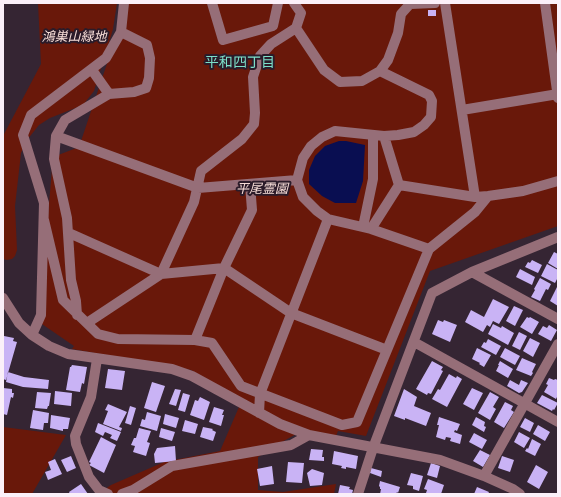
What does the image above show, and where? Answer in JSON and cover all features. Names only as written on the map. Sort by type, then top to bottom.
[{"type":"street","points":[[32,335],[41,315],[44,203],[23,135],[31,115],[106,58],[121,32],[124,3]]},
{"type":"street","points":[[212,3],[223,40],[273,26],[278,3]]},
{"type":"street","points":[[162,274],[194,202],[201,171],[242,139],[254,124],[256,112],[253,77],[260,56],[271,44],[296,28],[301,13],[294,3]]},
{"type":"street","points":[[296,28],[324,70],[340,82],[362,81],[380,71],[388,60],[398,33],[400,14],[409,4],[435,3]]},
{"type":"street","points":[[445,3],[475,197]]},
{"type":"street","points":[[462,110],[558,96],[545,3]]},
{"type":"street","points":[[264,29],[271,44]]},
{"type":"street","points":[[77,314],[71,280],[67,218],[54,159],[56,136],[65,120],[109,94],[134,92],[146,88],[149,78],[150,58],[147,45],[121,32]]},
{"type":"street","points":[[92,70],[109,94]]},
{"type":"street","points":[[380,71],[429,95],[432,100],[431,117],[424,125],[414,132],[398,135],[384,136],[335,131],[322,137],[311,146],[303,158],[297,180],[303,197],[317,211],[328,219],[367,228],[429,249]]},
{"type":"street","points":[[367,228],[373,179],[373,134]]},
{"type":"street","points":[[56,136],[198,188],[297,180]]},
{"type":"street","points":[[384,136],[399,185]]},
{"type":"street","points":[[399,185],[475,197],[523,190],[558,181]]},
{"type":"street","points":[[195,340],[224,268],[252,210],[250,184]]},
{"type":"street","points":[[367,228],[399,185]]},
{"type":"street","points":[[44,220],[63,300],[98,334],[118,340],[195,340],[212,343],[241,386],[342,425],[357,422],[429,249],[475,212],[488,196]]},
{"type":"street","points":[[259,414],[260,394],[328,219]]},
{"type":"street","points":[[69,232],[162,274]]},
{"type":"street","points":[[358,494],[373,448],[432,293],[472,272],[558,237]]},
{"type":"street","points":[[87,323],[162,274],[224,268],[291,313],[387,350]]},
{"type":"street","points":[[472,272],[558,319]]},
{"type":"street","points":[[4,302],[19,323],[32,335],[49,346],[68,354],[172,369],[192,376],[259,414],[309,435],[440,460],[484,476],[513,489],[520,494]]},
{"type":"street","points":[[414,342],[558,422]]},
{"type":"street","points":[[484,476],[558,344]]},
{"type":"street","points":[[97,359],[91,397],[75,436],[76,444],[89,477],[99,490],[108,494]]},
{"type":"street","points":[[122,494],[133,490],[172,466],[291,445],[309,435]]},
{"type":"green space","name":"鴻巣山緑地","points":[[38,3],[117,3],[113,29],[94,91],[83,105],[50,118],[39,125],[27,140],[21,153],[15,206],[17,250],[12,259],[7,260],[3,259],[3,136],[41,64]]},
{"type":"green space","name":"平尾霊園","points":[[126,3],[558,3],[558,226],[430,271],[366,436],[338,431],[336,436],[300,432],[258,457],[258,490],[283,492],[336,484],[334,494],[98,494],[111,485],[164,462],[220,451],[242,400],[191,370],[72,349],[74,346],[39,322],[53,157],[79,147],[124,13]]},
{"type":"green space","points":[[3,427],[66,435],[32,494],[3,494]]},
{"type":"shaded area","points":[[339,141],[365,145],[363,181],[356,203],[335,203],[322,196],[309,184],[309,170],[315,156],[325,146]]},
{"type":"building","points":[[428,10],[436,10],[436,16],[428,16]]},
{"type":"building","points":[[554,252],[558,254],[558,269],[548,263]]},
{"type":"building","points":[[532,260],[542,265],[538,273],[525,267],[528,262],[530,263]]},
{"type":"building","points":[[547,264],[558,270],[558,277],[555,283],[541,276]]},
{"type":"building","points":[[520,269],[535,277],[532,285],[516,277]]},
{"type":"building","points":[[540,278],[551,284],[548,290],[546,289],[540,301],[531,297]]},
{"type":"building","points":[[558,285],[558,306],[550,301]]},
{"type":"building","points":[[493,299],[509,307],[499,324],[493,321],[490,327],[487,325],[483,332],[465,322],[471,310],[484,317]]},
{"type":"building","points":[[514,306],[523,310],[515,326],[506,321]]},
{"type":"building","points":[[527,317],[539,322],[532,334],[520,327]]},
{"type":"building","points":[[438,320],[443,322],[444,320],[457,325],[450,342],[432,334]]},
{"type":"building","points":[[493,324],[501,328],[502,326],[514,333],[508,345],[488,334]]},
{"type":"building","points":[[549,325],[557,330],[551,341],[538,334],[543,326],[547,328]]},
{"type":"building","points":[[519,332],[527,336],[520,350],[512,346]]},
{"type":"building","points":[[4,336],[14,338],[13,341],[17,342],[6,380],[3,379]]},
{"type":"building","points":[[530,338],[540,343],[533,357],[523,351]]},
{"type":"building","points":[[488,339],[501,346],[496,355],[481,347]]},
{"type":"building","points":[[477,348],[491,355],[484,367],[472,359]]},
{"type":"building","points":[[505,348],[520,356],[515,365],[500,357]]},
{"type":"building","points":[[522,358],[536,364],[531,376],[516,370]]},
{"type":"building","points":[[432,361],[443,367],[441,370],[443,371],[431,394],[428,393],[427,395],[416,389]]},
{"type":"building","points":[[500,361],[513,369],[508,378],[496,371]]},
{"type":"building","points":[[72,365],[87,367],[84,384],[82,383],[80,392],[66,390],[70,367]]},
{"type":"building","points":[[108,369],[125,371],[122,390],[105,388]]},
{"type":"building","points":[[8,372],[24,377],[49,380],[48,389],[23,387],[6,382]]},
{"type":"building","points":[[449,374],[456,378],[457,376],[462,379],[447,407],[432,399],[438,389],[440,390]]},
{"type":"building","points":[[549,378],[558,380],[558,395],[556,399],[544,392],[548,385],[546,384]]},
{"type":"building","points":[[510,380],[519,385],[521,380],[528,383],[522,392],[519,393],[507,386]]},
{"type":"building","points":[[152,382],[165,386],[156,412],[144,408]]},
{"type":"building","points":[[3,388],[12,389],[12,393],[14,393],[13,398],[11,397],[7,415],[3,414]]},
{"type":"building","points":[[472,388],[483,393],[474,410],[463,404]]},
{"type":"building","points":[[175,389],[181,390],[176,406],[169,404]]},
{"type":"building","points":[[404,389],[417,397],[414,406],[431,413],[426,426],[405,418],[405,420],[394,416]]},
{"type":"building","points":[[55,391],[72,393],[71,406],[54,404]]},
{"type":"building","points":[[37,392],[51,393],[49,406],[47,409],[35,408]]},
{"type":"building","points":[[490,392],[499,397],[493,407],[496,409],[490,420],[478,413]]},
{"type":"building","points":[[183,393],[190,395],[185,412],[178,410]]},
{"type":"building","points":[[542,395],[558,403],[554,410],[553,409],[552,411],[537,403]]},
{"type":"building","points":[[200,397],[210,402],[204,420],[190,415],[195,400],[198,401]]},
{"type":"building","points":[[505,402],[513,406],[511,410],[514,412],[504,428],[494,422]]},
{"type":"building","points":[[108,404],[127,412],[119,427],[122,428],[121,431],[103,424],[108,411],[105,410]]},
{"type":"building","points":[[130,406],[136,408],[131,425],[125,423]]},
{"type":"building","points":[[214,407],[224,410],[221,426],[209,422]]},
{"type":"building","points":[[33,410],[49,413],[48,423],[44,423],[43,430],[30,428]]},
{"type":"building","points":[[147,412],[161,416],[157,431],[140,426],[142,419],[145,420]]},
{"type":"building","points":[[165,414],[179,418],[176,428],[163,424]]},
{"type":"building","points":[[51,415],[70,418],[68,429],[63,429],[63,431],[50,428]]},
{"type":"building","points":[[439,417],[460,424],[457,431],[455,430],[454,432],[462,435],[460,444],[450,441],[451,438],[446,437],[445,440],[436,437]]},
{"type":"building","points":[[476,417],[485,422],[484,426],[486,427],[484,432],[472,425]]},
{"type":"building","points":[[525,418],[534,423],[530,432],[520,427]]},
{"type":"building","points":[[185,420],[198,424],[195,434],[182,431]]},
{"type":"building","points":[[98,423],[121,432],[117,441],[110,438],[112,435],[105,432],[103,436],[95,432]]},
{"type":"building","points":[[538,425],[550,432],[545,441],[533,434]]},
{"type":"building","points":[[203,427],[213,429],[212,430],[216,432],[213,441],[200,437]]},
{"type":"building","points":[[139,428],[151,431],[147,442],[150,443],[146,456],[133,452],[135,446],[131,445],[134,438],[136,438]]},
{"type":"building","points":[[161,428],[175,432],[172,441],[159,437]]},
{"type":"building","points":[[519,432],[530,438],[524,448],[514,442]]},
{"type":"building","points":[[474,433],[487,440],[482,449],[469,442]]},
{"type":"building","points":[[101,437],[116,445],[104,473],[89,465]]},
{"type":"building","points":[[532,439],[541,444],[535,456],[525,451],[527,448],[528,449]]},
{"type":"building","points":[[175,446],[176,461],[155,463],[154,454],[157,448]]},
{"type":"building","points":[[311,449],[323,450],[322,457],[324,457],[324,461],[309,460]]},
{"type":"building","points":[[480,450],[490,455],[483,467],[473,461]]},
{"type":"building","points":[[334,451],[358,456],[356,469],[346,467],[346,469],[341,468],[342,466],[332,464]]},
{"type":"building","points":[[71,456],[76,468],[67,472],[61,460]]},
{"type":"building","points":[[502,456],[514,460],[510,472],[498,468]]},
{"type":"building","points":[[55,459],[62,474],[48,480],[45,472],[51,470],[48,462]]},
{"type":"building","points":[[288,462],[304,463],[302,483],[286,482]]},
{"type":"building","points":[[431,463],[440,466],[437,478],[427,475]]},
{"type":"building","points":[[536,465],[548,472],[539,489],[527,482]]},
{"type":"building","points":[[272,466],[274,484],[260,486],[257,469]]},
{"type":"building","points":[[371,468],[382,471],[381,477],[370,473]]},
{"type":"building","points":[[312,469],[324,473],[322,485],[310,486],[307,473]]},
{"type":"building","points":[[411,473],[423,476],[419,491],[413,489],[413,486],[407,485]]},
{"type":"building","points":[[428,479],[444,485],[441,494],[426,493],[427,490],[424,489]]},
{"type":"building","points":[[380,481],[400,487],[398,493],[380,494]]},
{"type":"building","points":[[81,484],[88,494],[70,494],[69,492]]},
{"type":"building","points":[[340,485],[350,487],[349,489],[353,490],[352,494],[338,494]]},
{"type":"building","points":[[477,487],[489,492],[488,494],[474,494]]},
{"type":"district","name":"平和四丁目","points":[[240,64]]}]
